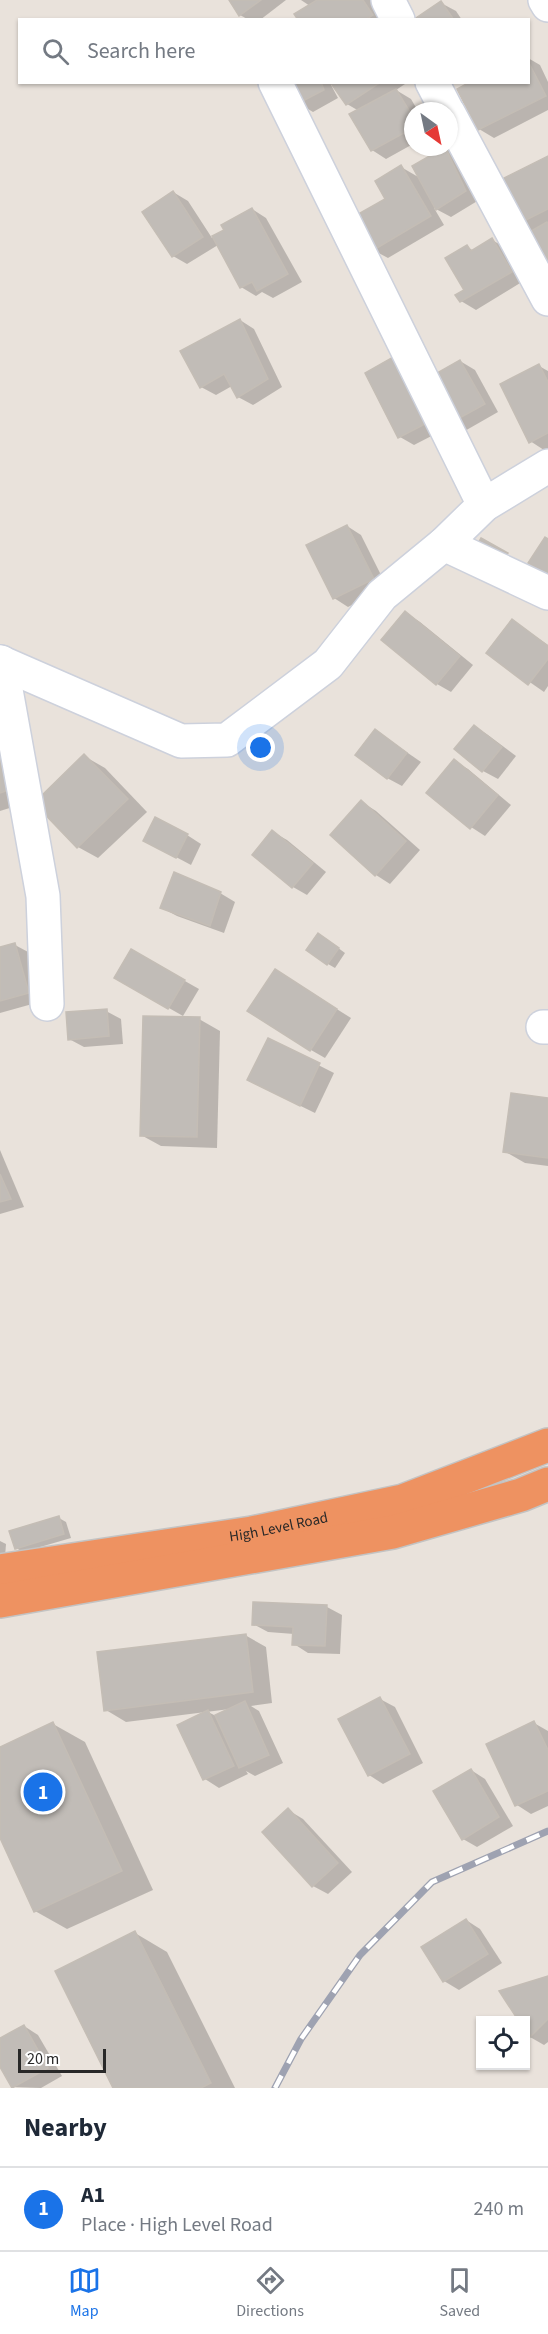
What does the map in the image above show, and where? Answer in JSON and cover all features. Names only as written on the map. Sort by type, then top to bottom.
[{"type":"highway","name":"High Level Road","points":[[0,1571],[252,1533],[403,1501],[548,1445]]},
{"type":"highway","name":"High Level Road","points":[[0,1601],[393,1533],[539,1489]]},
{"type":"street","points":[[388,0],[397,18]]},
{"type":"street","points":[[545,0],[548,5]]},
{"type":"street","points":[[276,84],[484,505]]},
{"type":"street","points":[[433,84],[442,102]]},
{"type":"street","points":[[458,132],[548,299]]},
{"type":"street","points":[[0,662],[181,741],[227,740],[328,664],[382,596],[444,544],[484,505],[548,466]]},
{"type":"street","points":[[444,544],[548,593]]},
{"type":"street","points":[[0,662],[44,896],[47,1004]]},
{"type":"building","points":[[229,0],[261,0],[239,16]]},
{"type":"building","points":[[317,0],[363,0],[373,15],[368,18],[297,18],[294,14]]},
{"type":"building","points":[[441,1],[453,18],[416,18]]},
{"type":"building","points":[[530,65],[546,96],[478,130],[457,89],[466,84],[530,84]]},
{"type":"building","points":[[288,84],[322,84],[324,90],[297,104]]},
{"type":"building","points":[[331,84],[378,84],[346,105]]},
{"type":"building","points":[[396,89],[404,102],[404,133],[371,151],[349,114]]},
{"type":"building","points":[[429,156],[449,156],[466,191],[436,210],[412,166]]},
{"type":"building","points":[[548,156],[548,209],[518,224],[496,182]]},
{"type":"building","points":[[401,165],[431,216],[372,251],[353,217],[385,199],[375,181]]},
{"type":"building","points":[[173,191],[203,237],[172,257],[142,212]]},
{"type":"building","points":[[252,208],[288,274],[257,291],[252,282],[240,288],[212,236],[224,230],[221,225]]},
{"type":"building","points":[[548,223],[548,281],[524,235]]},
{"type":"building","points":[[492,238],[512,272],[460,302],[455,295],[464,290],[445,258],[467,245],[471,251]]},
{"type":"building","points":[[240,319],[268,379],[237,398],[224,374],[200,388],[180,351]]},
{"type":"building","points":[[395,356],[429,422],[398,438],[365,373]]},
{"type":"building","points":[[460,360],[485,404],[447,425],[423,381]]},
{"type":"building","points":[[539,364],[548,382],[548,433],[529,443],[500,384]]},
{"type":"building","points":[[347,525],[374,579],[333,599],[306,545]]},
{"type":"building","points":[[545,537],[548,539],[548,576],[528,563]]},
{"type":"building","points":[[481,538],[508,553],[502,564],[475,549]]},
{"type":"building","points":[[405,611],[460,656],[436,685],[381,640]]},
{"type":"building","points":[[512,619],[548,646],[548,659],[528,685],[486,653]]},
{"type":"building","points":[[474,725],[502,747],[482,772],[454,749]]},
{"type":"building","points":[[375,729],[407,753],[387,779],[355,755]]},
{"type":"building","points":[[0,750],[12,789],[0,793]]},
{"type":"building","points":[[84,754],[128,799],[77,848],[34,803]]},
{"type":"building","points":[[454,759],[498,795],[470,829],[426,793]]},
{"type":"building","points":[[361,800],[406,841],[375,876],[330,835]]},
{"type":"building","points":[[155,817],[188,834],[176,858],[143,841]]},
{"type":"building","points":[[272,830],[313,863],[292,888],[252,855]]},
{"type":"building","points":[[174,872],[221,892],[210,926],[160,908]]},
{"type":"building","points":[[318,933],[339,948],[327,965],[306,950]]},
{"type":"building","points":[[15,943],[29,993],[0,1001],[0,947]]},
{"type":"building","points":[[131,949],[185,980],[168,1009],[114,978]]},
{"type":"building","points":[[275,969],[337,1009],[310,1051],[247,1011]]},
{"type":"building","points":[[107,1009],[109,1036],[68,1040],[66,1012]]},
{"type":"building","points":[[143,1016],[200,1017],[197,1137],[140,1136]]},
{"type":"building","points":[[268,1038],[320,1063],[300,1106],[247,1080]]},
{"type":"building","points":[[511,1093],[548,1098],[548,1158],[503,1152]]},
{"type":"building","points":[[0,1174],[11,1199],[0,1202]]},
{"type":"building","points":[[59,1516],[64,1534],[15,1549],[9,1531]]},
{"type":"building","points":[[253,1602],[327,1605],[325,1646],[292,1645],[293,1627],[252,1625]]},
{"type":"building","points":[[246,1634],[253,1692],[104,1711],[97,1652]]},
{"type":"building","points":[[380,1697],[410,1754],[368,1776],[338,1719]]},
{"type":"building","points":[[245,1701],[269,1755],[239,1768],[215,1715]]},
{"type":"building","points":[[208,1710],[234,1766],[203,1780],[177,1725]]},
{"type":"building","points":[[534,1721],[548,1750],[548,1791],[515,1806],[486,1744]]},
{"type":"building","points":[[53,1722],[122,1871],[34,1912],[0,1838],[0,1747]]},
{"type":"building","points":[[471,1769],[499,1817],[462,1840],[433,1791]]},
{"type":"building","points":[[288,1808],[338,1863],[312,1887],[262,1832]]},
{"type":"building","points":[[466,1919],[488,1954],[443,1982],[421,1947]]},
{"type":"building","points":[[135,1931],[211,2083],[201,2088],[113,2088],[55,1971]]},
{"type":"building","points":[[548,1976],[548,2019],[530,2037],[530,2016],[515,2016],[499,1991]]},
{"type":"building","points":[[24,2025],[48,2068],[12,2088],[0,2067],[0,2038]]},
{"type":"railway","points":[[275,2088],[301,2039],[360,1955],[432,1882],[548,1831]]},
{"type":"place","name":"A1","points":[[43,1792]]}]
